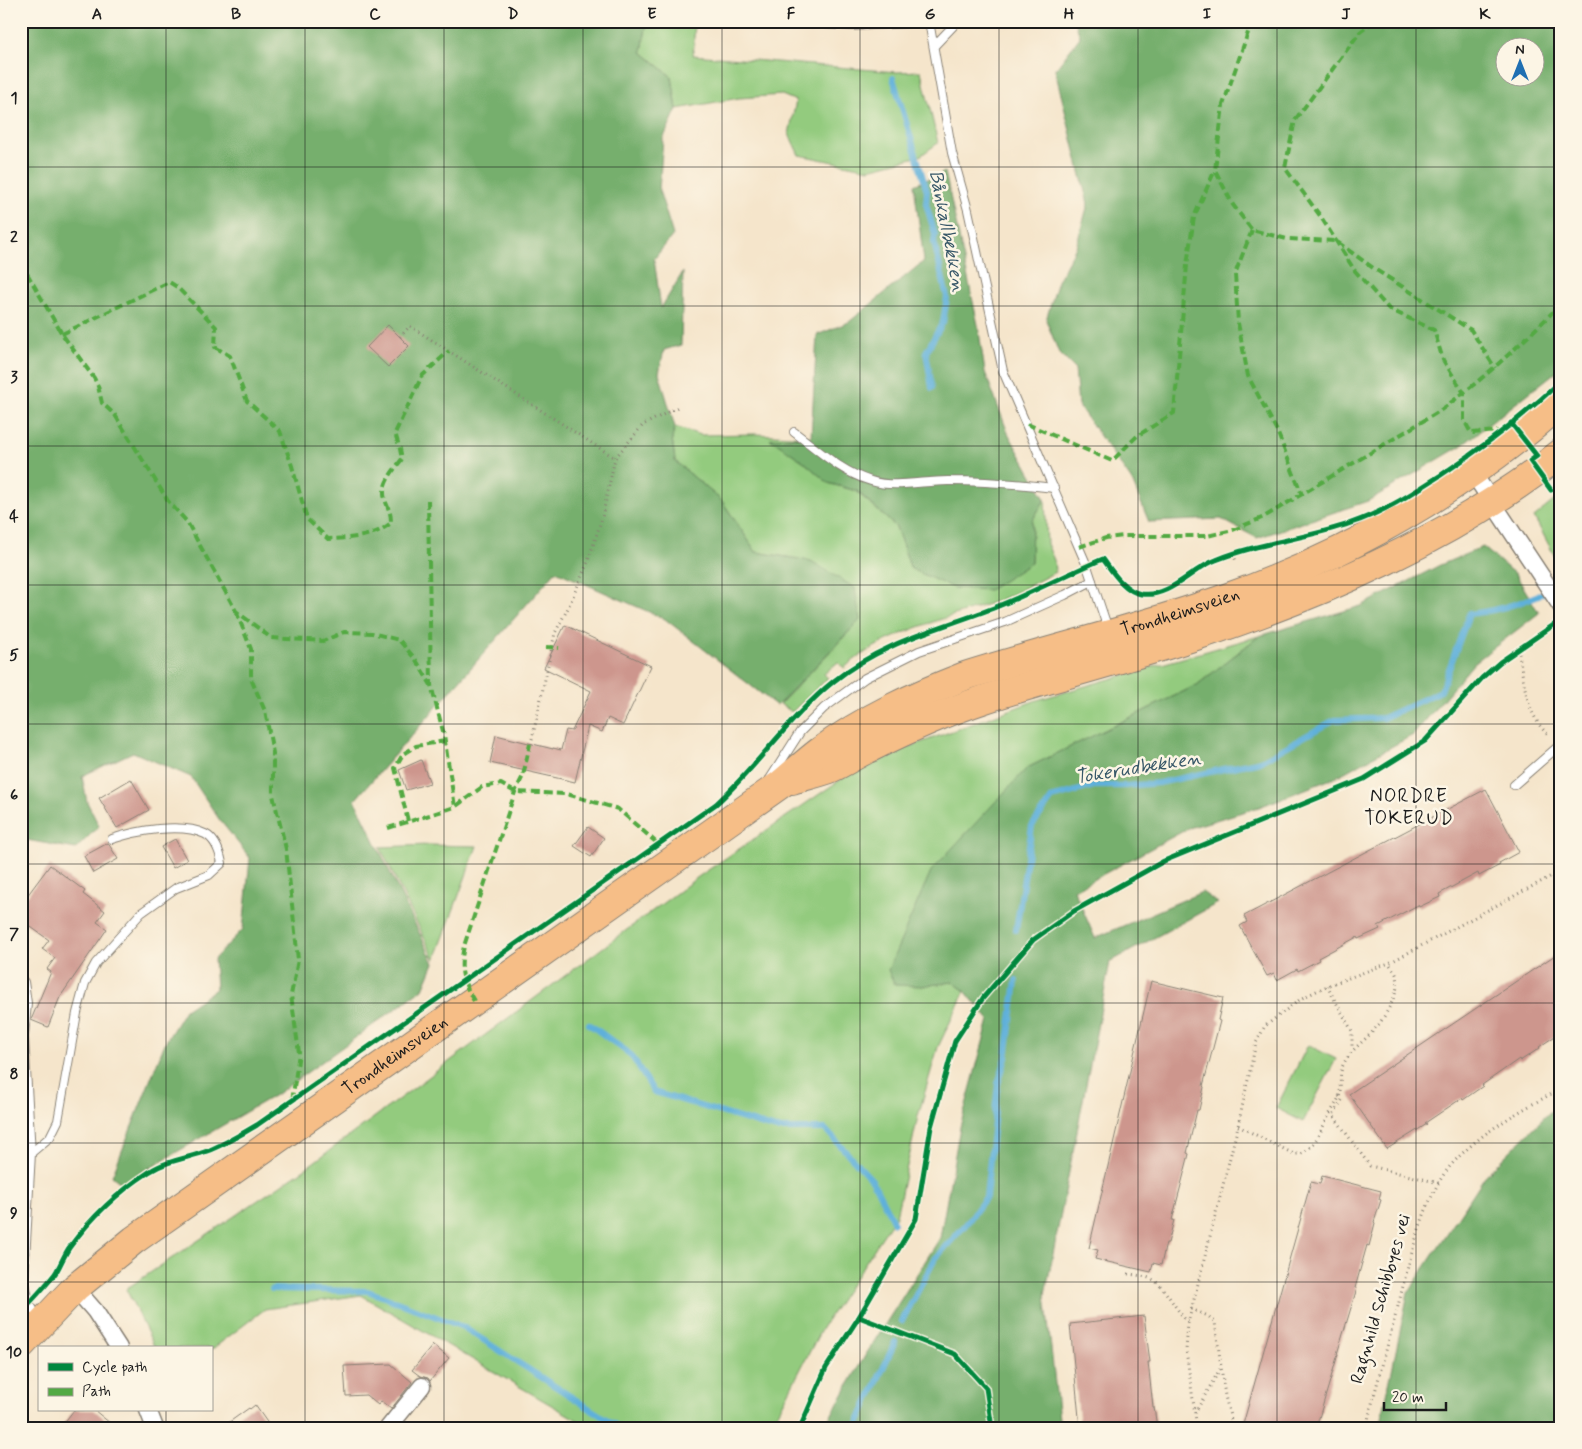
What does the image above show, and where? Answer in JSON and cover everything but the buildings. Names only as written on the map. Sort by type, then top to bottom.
[{"type":"highway","name":"Trondheimsveien","points":[[1114,647],[1301,568],[1388,526],[1473,473],[1522,436],[1561,403]]},
{"type":"highway","name":"Trondheimsveien","points":[[21,1345],[75,1288],[114,1256],[182,1206],[781,784],[819,752],[849,732],[890,709],[930,690],[1003,664],[1114,647],[1236,623],[1407,551],[1492,502],[1538,472],[1561,453]]},
{"type":"street","points":[[1473,473],[1561,606]]},
{"type":"street","points":[[75,1288],[95,1311],[118,1346]]},
{"type":"street","points":[[388,1428],[422,1386]]},
{"type":"street","points":[[149,1412],[155,1428]]},
{"type":"lane","points":[[782,21],[853,26],[929,22],[952,153],[970,218],[1003,371],[1092,581],[1114,647]]},
{"type":"lane","points":[[934,46],[958,21]]},
{"type":"lane","points":[[794,432],[842,468],[872,481],[911,484],[949,481],[1028,484],[1054,488]]},
{"type":"lane","points":[[757,800],[800,732],[824,708],[865,678],[919,651],[1005,622],[1092,581]]},
{"type":"lane","points":[[1514,785],[1561,744]]},
{"type":"lane","points":[[31,1152],[50,1137],[58,1121],[77,1013],[85,983],[96,963],[140,913],[176,888],[209,875],[222,863],[219,850],[206,834],[189,829],[130,833],[112,839]]},
{"type":"lane","points":[[21,980],[24,982],[27,1003],[24,1037],[31,1152],[24,1278],[29,1304],[41,1323]]},
{"type":"path","points":[[400,337],[410,326],[615,458]]},
{"type":"path","points":[[531,744],[555,633],[587,564],[602,518],[615,458],[643,425],[678,407]]},
{"type":"path","points":[[1226,556],[1240,552]]},
{"type":"path","points":[[1233,554],[1236,561]]},
{"type":"path","points":[[1512,654],[1525,644]]},
{"type":"path","points":[[1518,650],[1531,710],[1536,722],[1561,744]]},
{"type":"path","points":[[1197,1428],[1186,1350],[1188,1323],[1238,1126],[1252,1059],[1260,1034],[1265,1026],[1302,998],[1327,986],[1389,963],[1561,871]]},
{"type":"path","points":[[1238,1126],[1294,1154],[1300,1154],[1310,1148],[1318,1137],[1339,1096],[1342,1067],[1352,1049],[1374,1030],[1391,1003],[1397,987],[1397,977],[1389,963]]},
{"type":"path","points":[[1327,986],[1352,1031],[1352,1049]]},
{"type":"path","points":[[1339,1096],[1342,1100],[1333,1115],[1370,1166],[1439,1183]]},
{"type":"path","points":[[1128,1274],[1155,1281],[1188,1323]]},
{"type":"path","points":[[1191,1309],[1208,1316],[1214,1322],[1224,1396],[1233,1428]]},
{"type":"path","points":[[1195,1414],[1220,1369]]},
{"type":"green space","points":[[21,21],[647,21],[642,52],[672,77],[677,109],[663,139],[659,190],[673,235],[654,259],[661,308],[683,272],[681,345],[664,350],[659,373],[675,427],[672,438],[675,461],[722,501],[756,552],[811,561],[855,588],[860,620],[777,706],[665,619],[556,571],[355,800],[434,963],[423,989],[280,1092],[122,1184],[112,1176],[165,1043],[185,1010],[216,989],[214,959],[243,929],[250,858],[219,819],[191,777],[133,752],[82,776],[87,802],[99,826],[76,849],[21,839]]},
{"type":"green space","points":[[647,21],[695,21],[693,55],[897,72],[921,71],[938,143],[920,156],[869,169],[799,155],[789,134],[796,101],[782,95],[739,98],[677,109],[672,77],[642,52]]},
{"type":"green space","points":[[1075,21],[1561,21],[1561,368],[1461,446],[1368,501],[1257,538],[1221,519],[1149,522],[1132,481],[1078,405],[1075,369],[1059,353],[1046,320],[1058,281],[1076,247],[1088,204],[1055,70],[1080,37]]},
{"type":"green space","points":[[945,172],[978,325],[985,372],[1008,433],[1045,499],[1032,521],[1031,563],[989,590],[953,588],[911,569],[896,527],[857,491],[828,483],[803,461],[770,439],[811,437],[817,335],[849,322],[924,261],[914,185]]},
{"type":"green space","points":[[675,427],[701,435],[755,434],[811,437],[771,439],[803,461],[828,483],[856,491],[896,527],[911,569],[1031,563],[1032,521],[1045,499],[1047,544],[1054,560],[1055,572],[997,601],[897,636],[861,655],[844,668],[838,662],[824,674],[828,678],[792,712],[780,704],[860,620],[811,561],[756,552],[722,501],[675,461],[672,438]]},
{"type":"green space","points":[[1561,495],[1561,568],[1534,517]]},
{"type":"green space","points":[[1483,547],[1516,575],[1539,613],[1474,663],[1413,735],[1334,778],[1259,807],[1189,828],[1074,890],[1095,938],[1202,892],[1218,903],[1110,962],[1045,1295],[1060,1428],[824,1428],[863,1359],[940,1238],[960,1127],[989,1020],[965,991],[953,982],[922,986],[895,985],[888,970],[931,871],[1027,768],[1197,685],[1259,636],[1361,606],[1440,565]]},
{"type":"green space","points":[[1259,636],[1197,685],[1027,768],[922,986],[953,982],[965,991],[938,1047],[918,1116],[896,1216],[822,1328],[770,1428],[591,1428],[361,1295],[265,1309],[212,1349],[212,1346],[154,1346],[126,1289],[306,1168],[698,877],[865,763],[1037,700]]},
{"type":"green space","points":[[477,846],[435,960],[380,847]]},
{"type":"green space","points":[[1308,1045],[1336,1059],[1303,1122],[1276,1108]]},
{"type":"green space","points":[[1561,1101],[1561,1428],[1380,1428],[1408,1293],[1485,1176]]},
{"type":"waterway","name":"Bånkallbekken","points":[[893,78],[927,191],[926,204],[935,234],[934,242],[947,297],[943,322],[926,352],[932,388]]},
{"type":"waterway","name":"Tokerudbekken","points":[[1016,930],[1032,826],[1052,798],[1094,786],[1159,783],[1261,761],[1334,720],[1383,718],[1441,691],[1469,614],[1516,604],[1561,585]]},
{"type":"waterway","name":"Tokerudbekken","points":[[902,1321],[935,1259],[967,1223],[986,1197],[998,1084],[1006,1058],[1016,981]]},
{"type":"waterway","points":[[589,1024],[631,1055],[654,1092],[776,1129],[825,1129],[872,1180],[894,1223]]},
{"type":"waterway","points":[[272,1289],[368,1291],[463,1327],[620,1428]]},
{"type":"waterway","name":"Tokerudbekken","points":[[856,1428],[895,1342]]},
{"type":"marked path","points":[[1252,21],[1223,105],[1215,170],[1233,205],[1252,230],[1287,239],[1336,241],[1373,268],[1471,330],[1495,368]]},
{"type":"marked path","points":[[1375,21],[1360,32],[1295,120],[1285,168],[1321,217],[1355,271],[1389,309],[1434,330],[1443,360],[1464,393],[1464,420],[1471,433],[1501,431]]},
{"type":"marked path","points":[[1027,424],[1112,461],[1137,436],[1174,413],[1187,265],[1194,217],[1215,170]]},
{"type":"marked path","points":[[1252,230],[1235,274],[1238,323],[1248,376],[1277,431],[1302,495]]},
{"type":"marked path","points":[[21,263],[62,334],[94,378],[102,403],[115,415],[168,501],[187,522],[236,611],[271,638],[323,641],[344,632],[372,633],[399,640],[416,660],[431,685],[444,735],[455,807]]},
{"type":"marked path","points":[[62,334],[169,282],[177,287],[216,327],[215,347],[230,356],[247,401],[280,431],[307,519],[328,539],[353,537],[377,532],[391,523],[384,488],[402,459],[395,433],[422,376],[449,351]]},
{"type":"marked path","points":[[1079,547],[1106,538],[1124,536],[1207,536],[1233,530],[1264,517],[1438,412],[1502,361],[1561,304]]},
{"type":"marked path","points":[[428,500],[431,685]]},
{"type":"marked path","points":[[236,611],[251,649],[251,679],[265,711],[273,753],[273,795],[286,849],[298,960],[291,995],[299,1053],[292,1101]]},
{"type":"marked path","points":[[546,647],[559,648]]},
{"type":"marked path","points":[[408,821],[395,768],[403,754],[416,746],[445,741]]},
{"type":"marked path","points":[[474,1001],[463,975],[464,946],[515,792],[523,776],[530,744]]},
{"type":"marked path","points":[[388,828],[455,807],[482,787],[501,784],[515,792],[567,794],[618,809],[658,844]]},
{"type":"cycle path","points":[[21,1312],[58,1270],[69,1248],[86,1227],[126,1188],[156,1168],[210,1150],[257,1125],[716,804],[746,774],[788,725],[818,695],[852,668],[892,646],[1009,602],[1103,559],[1119,580],[1129,589],[1141,594],[1152,594],[1171,587],[1216,560],[1249,549],[1318,533],[1363,519],[1398,502],[1457,464],[1518,419],[1561,381]]},
{"type":"cycle path","points":[[1511,423],[1537,456],[1530,461],[1551,490]]},
{"type":"cycle path","points":[[800,1428],[826,1368],[859,1317],[916,1219],[931,1127],[955,1041],[983,998],[1033,940],[1074,911],[1164,861],[1364,779],[1425,741],[1483,677],[1500,662],[1561,620]]},
{"type":"cycle path","points":[[859,1317],[955,1354],[986,1388],[992,1428]]},
{"type":"district","name":"NORDRE TOKERUD","points":[[1409,807]]}]
